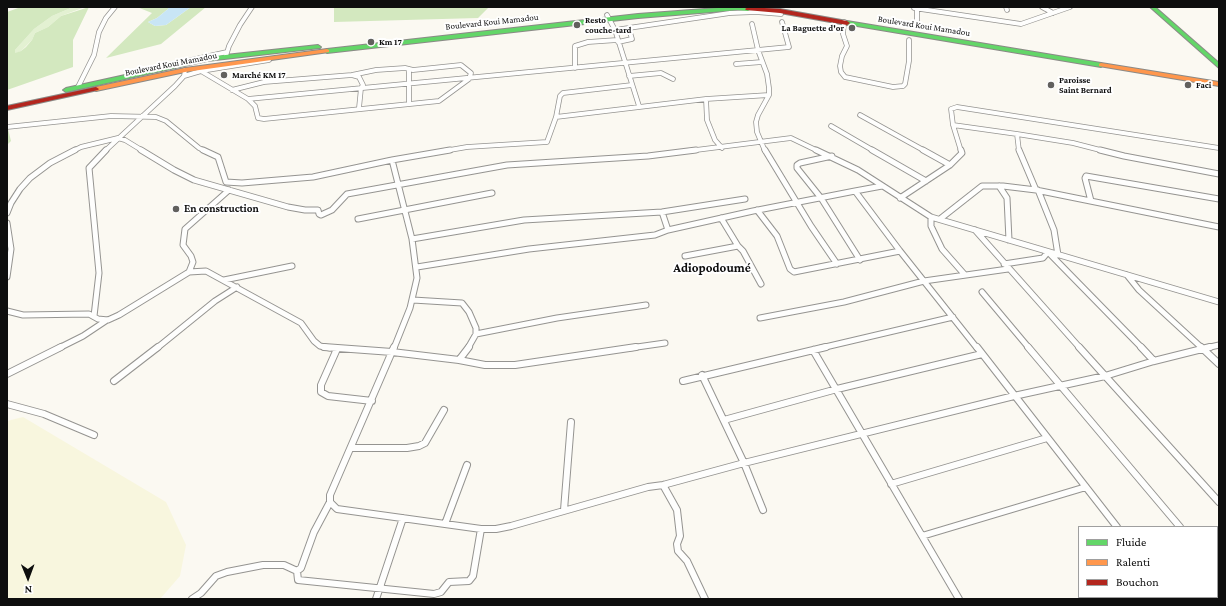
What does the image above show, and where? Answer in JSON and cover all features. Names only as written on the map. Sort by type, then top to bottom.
[{"type":"main road","name":"Boulevard Koui Mamadou","points":[[7,104],[121,77],[690,7]]},
{"type":"main road","points":[[1152,7],[1219,66]]},
{"type":"main road","name":"Boulevard Koui Mamadou","points":[[7,108],[184,73],[204,66],[227,54],[608,17],[748,8],[780,10],[844,22],[1107,63],[1219,78]]},
{"type":"main road","name":"Boulevard Koui Mamadou","points":[[782,11],[1107,63],[1219,84]]},
{"type":"street","points":[[78,87],[94,54],[99,32],[106,18],[115,7]]},
{"type":"street","points":[[121,77],[160,66],[227,54],[240,25],[252,7]]},
{"type":"street","points":[[916,7],[1021,24],[1070,7]]},
{"type":"street","points":[[1042,7],[1053,13]]},
{"type":"street","points":[[615,30],[629,29],[686,18],[730,13],[782,11]]},
{"type":"street","points":[[608,17],[615,30],[639,106]]},
{"type":"street","points":[[248,99],[789,47],[782,22]]},
{"type":"street","points":[[844,22],[843,34],[847,46],[842,56],[840,66],[841,72],[845,77],[893,87],[903,86],[905,84],[909,61],[909,40]]},
{"type":"street","points":[[752,24],[758,50],[767,74],[769,95],[758,115],[756,122],[760,141],[837,264]]},
{"type":"street","points":[[575,68],[575,46],[588,42],[632,39],[629,29]]},
{"type":"street","points":[[736,64],[762,62]]},
{"type":"street","points":[[204,66],[232,90],[248,99],[255,106],[258,118],[264,119],[409,104],[442,99],[469,78],[471,72],[463,66],[409,70],[405,68],[376,70],[352,75],[264,82],[232,90]]},
{"type":"street","points":[[409,70],[409,104]]},
{"type":"street","points":[[94,316],[99,273],[89,168],[118,138],[175,86],[184,73]]},
{"type":"street","points":[[629,76],[665,74],[673,80]]},
{"type":"street","points":[[352,75],[359,77],[363,85],[361,88],[360,108]]},
{"type":"street","points":[[7,127],[111,116],[156,117],[166,121],[199,148],[218,157],[222,176],[226,182],[230,183],[313,176],[392,160],[476,146],[547,142],[556,117],[560,96],[563,93],[632,85]]},
{"type":"street","points":[[556,117],[706,99],[769,95]]},
{"type":"street","points":[[706,99],[707,120],[715,140],[722,148]]},
{"type":"street","points":[[900,198],[950,165],[962,154],[953,125],[951,109],[957,107],[1219,148]]},
{"type":"street","points":[[860,115],[950,165]]},
{"type":"street","points":[[953,125],[1072,143],[1124,156],[1219,174]]},
{"type":"street","points":[[831,126],[926,181]]},
{"type":"street","points":[[1016,134],[1018,148],[1054,230],[1058,255]]},
{"type":"street","points":[[7,213],[11,203],[20,189],[30,178],[50,163],[81,147],[118,138],[125,140],[174,170],[194,180],[288,207],[305,210],[318,210],[318,214],[321,215],[332,210],[347,194],[399,186],[448,175],[507,165],[648,156],[794,138],[858,170],[931,217],[1219,302]]},
{"type":"street","points":[[832,156],[800,163],[796,166],[820,198],[860,260]]},
{"type":"street","points":[[297,571],[301,568],[314,532],[330,502],[330,496],[372,401],[413,300],[418,278],[417,267],[412,239],[392,160]]},
{"type":"street","points":[[1091,201],[1085,178],[1086,176],[1219,199]]},
{"type":"street","points":[[417,267],[529,249],[655,235],[668,230],[757,210],[882,186]]},
{"type":"street","points":[[940,219],[982,186],[999,186],[1037,190],[1219,227]]},
{"type":"street","points":[[999,186],[1006,198],[1009,240]]},
{"type":"street","points":[[188,272],[193,262],[191,256],[183,245],[185,229],[229,190]]},
{"type":"street","points":[[855,191],[900,251],[954,317],[1116,526]]},
{"type":"street","points":[[358,219],[492,194]]},
{"type":"street","points":[[412,239],[524,220],[662,212],[745,199]]},
{"type":"street","points":[[757,210],[777,236],[792,271],[799,272],[900,251]]},
{"type":"street","points":[[662,212],[668,230]]},
{"type":"street","points":[[931,217],[931,226],[942,249],[965,275]]},
{"type":"street","points":[[721,218],[761,284]]},
{"type":"street","points":[[7,224],[11,249],[7,277]]},
{"type":"street","points":[[975,230],[1219,502]]},
{"type":"street","points":[[685,256],[738,246]]},
{"type":"street","points":[[760,318],[844,302],[924,281],[965,275],[1043,258],[1048,252]]},
{"type":"street","points":[[1048,252],[1154,361]]},
{"type":"street","points":[[224,280],[292,266]]},
{"type":"street","points":[[7,374],[83,336],[188,272],[206,271],[301,323],[314,341],[320,346],[337,349],[392,352],[459,360],[485,365],[515,365],[665,343]]},
{"type":"street","points":[[1127,275],[1139,290],[1219,364]]},
{"type":"street","points":[[114,381],[192,321],[215,301],[237,287]]},
{"type":"street","points":[[982,292],[1179,526]]},
{"type":"street","points":[[413,300],[462,303],[470,312],[476,328],[476,334],[467,351],[459,360]]},
{"type":"street","points":[[1210,300],[1219,308]]},
{"type":"street","points":[[476,334],[557,318],[646,305]]},
{"type":"street","points":[[7,311],[22,315],[78,314],[108,320]]},
{"type":"street","points":[[683,381],[702,375],[954,317]]},
{"type":"street","points":[[330,502],[337,509],[481,529],[511,526],[648,487],[663,485],[744,463],[1014,396],[1105,376],[1154,361],[1219,345]]},
{"type":"street","points":[[337,349],[320,385],[321,392],[328,396],[372,401]]},
{"type":"street","points":[[813,350],[838,389],[862,434],[959,599]]},
{"type":"street","points":[[724,420],[838,389],[982,354]]},
{"type":"street","points":[[702,375],[744,463],[763,510]]},
{"type":"street","points":[[7,404],[44,414],[94,435]]},
{"type":"street","points":[[351,448],[407,448],[419,446],[425,443],[444,410]]},
{"type":"street","points":[[564,510],[571,422]]},
{"type":"street","points":[[891,484],[1047,438]]},
{"type":"street","points":[[445,524],[467,465]]},
{"type":"street","points":[[663,485],[677,510],[680,536],[677,544],[678,551],[686,561],[705,599]]},
{"type":"street","points":[[922,536],[1086,487]]},
{"type":"street","points":[[376,599],[403,518]]},
{"type":"street","points":[[297,571],[298,580],[434,594],[441,592],[445,585],[449,582],[469,581],[473,576],[481,529]]},
{"type":"street","points":[[192,599],[201,593],[216,576],[227,572],[263,565],[284,565],[297,571]]},
{"type":"shaded area","points":[[23,417],[166,502],[186,545],[180,576],[160,599],[7,599],[7,421]]},
{"type":"green space","points":[[21,7],[73,7],[52,16],[34,29],[15,50],[15,53],[26,47],[32,40],[35,33],[48,27],[61,16],[89,7],[73,40],[73,67],[7,90],[7,12]]},
{"type":"green space","points":[[73,7],[85,7],[61,16],[48,27],[35,33],[32,40],[21,51],[14,54],[15,50],[34,29],[52,16]]},
{"type":"green space","points":[[137,7],[168,7],[168,9],[157,18],[148,22],[155,26],[166,25],[191,7],[206,7],[161,44],[106,58],[152,13]]},
{"type":"green space","points":[[334,7],[489,7],[478,18],[334,22]]},
{"type":"green space","points":[[7,125],[11,141],[7,145]]},
{"type":"water","points":[[168,7],[191,7],[166,25],[155,26],[148,22],[157,18],[168,9]]},
{"type":"traffic: fast","points":[[1152,7],[1219,66]]},
{"type":"traffic: fast","points":[[327,51],[638,16],[737,8],[748,9]]},
{"type":"traffic: fast","points":[[847,23],[1101,65]]},
{"type":"traffic: fast","points":[[66,90],[207,59],[318,47]]},
{"type":"traffic: slow","points":[[96,89],[185,70],[327,51]]},
{"type":"traffic: slow","points":[[1101,65],[1219,84]]},
{"type":"traffic: jam","points":[[748,9],[780,11],[847,23]]},
{"type":"traffic: jam","points":[[7,108],[96,89]]},
{"type":"place","name":"Resto couche-tard","points":[[577,25]]},
{"type":"place","name":"La Baguette d'or","points":[[852,28]]},
{"type":"place","name":"Km 17","points":[[371,42]]},
{"type":"place","name":"Marché KM 17","points":[[224,75]]},
{"type":"place","name":"Paroisse Saint Bernard","points":[[1051,85]]},
{"type":"place","name":"Faci","points":[[1188,85]]},
{"type":"place","name":"En construction","points":[[176,209]]},
{"type":"district","name":"Adiopodoumé","points":[[712,268]]}]
